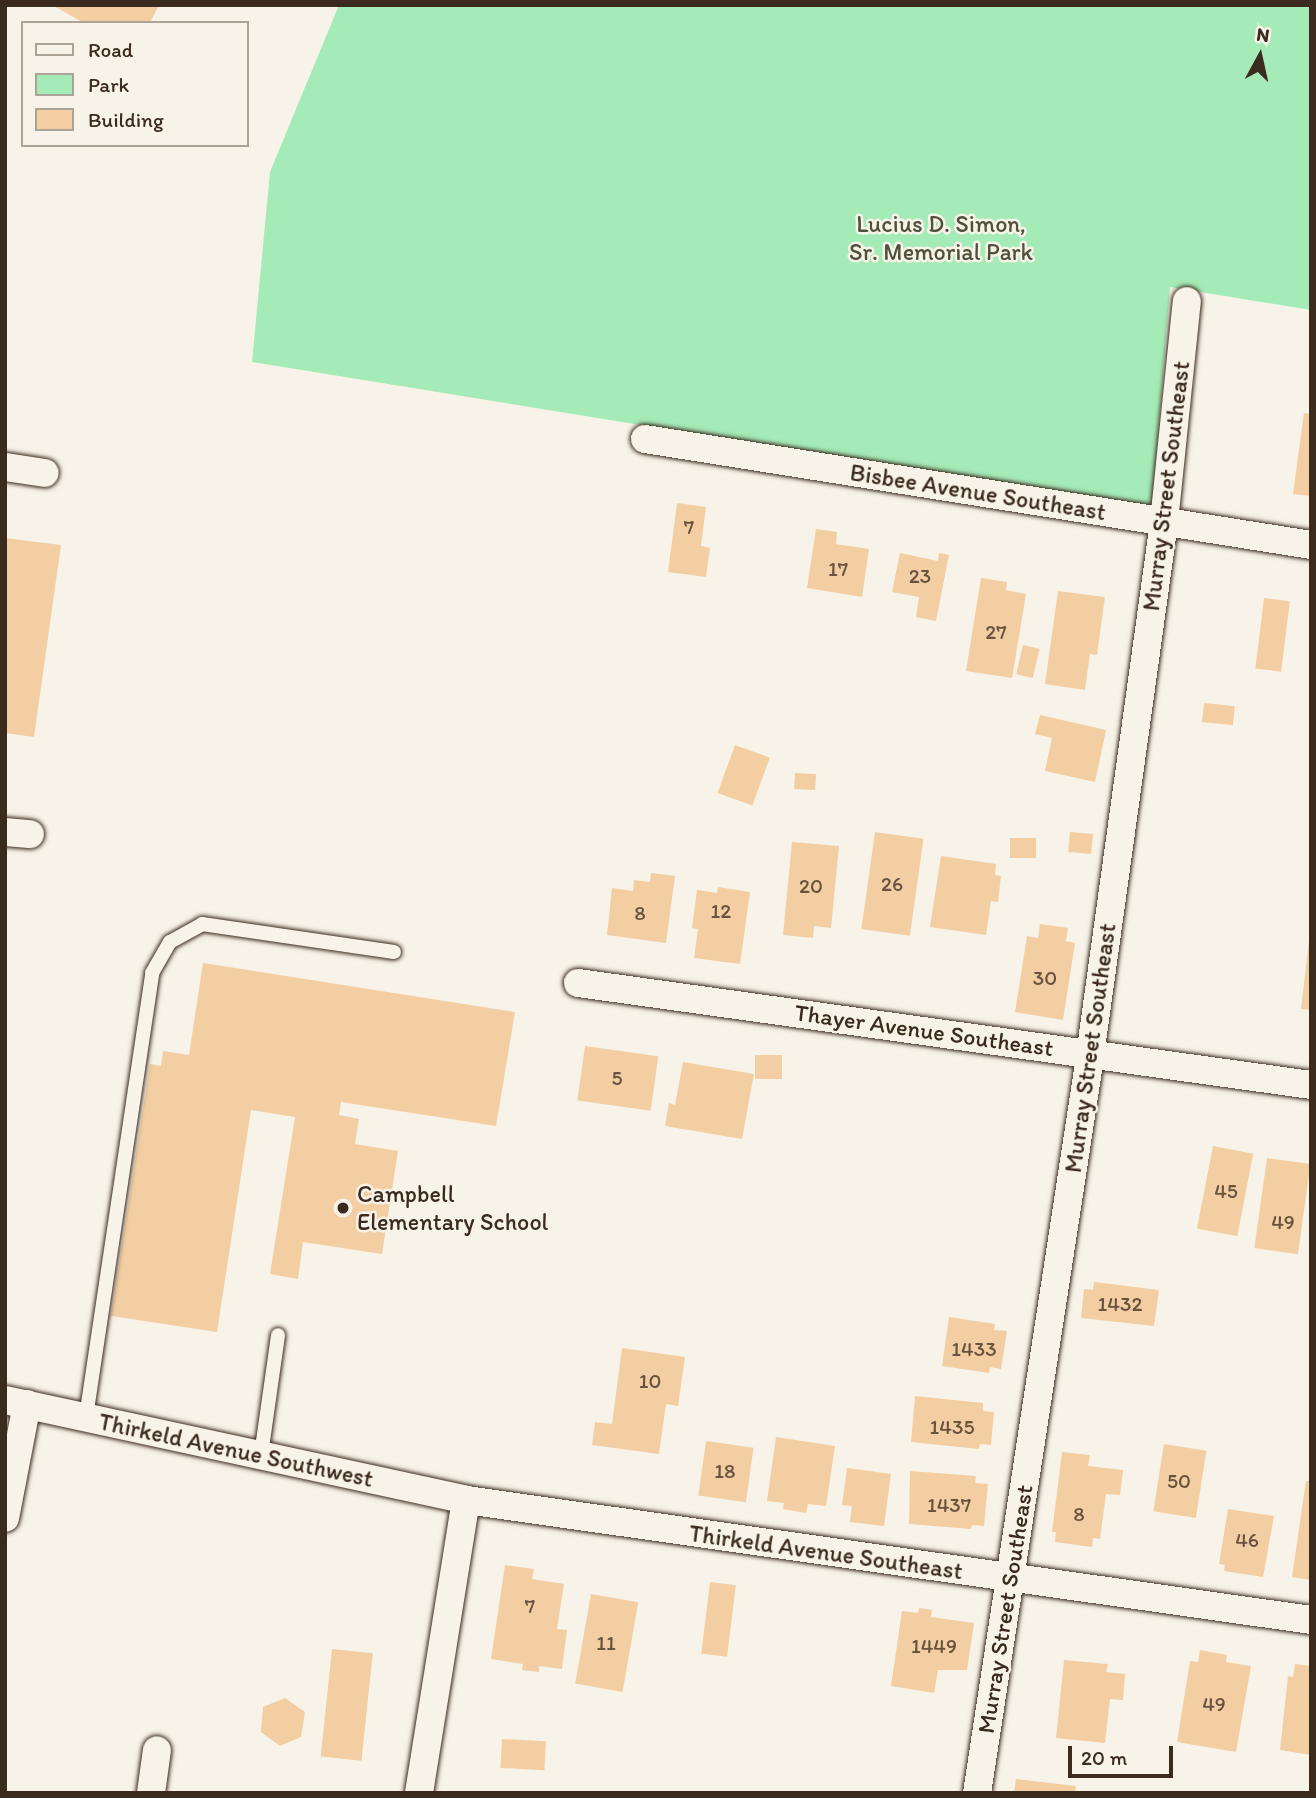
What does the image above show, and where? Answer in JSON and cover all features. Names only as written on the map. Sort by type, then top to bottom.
[{"type":"street","name":"Murray Street Southeast","points":[[976,1793],[1090,1054],[1164,522],[1187,301]]},
{"type":"street","name":"Bisbee Avenue Southeast","points":[[645,439],[1311,545]]},
{"type":"street","points":[[5,467],[45,473]]},
{"type":"street","name":"Thayer Avenue Southeast","points":[[578,983],[1311,1085]]},
{"type":"street","points":[[5,1518],[16,1402]]},
{"type":"street","name":"Thirkeld Avenue Southwest","points":[[16,1402],[466,1500]]},
{"type":"street","points":[[419,1793],[466,1500]]},
{"type":"street","name":"Thirkeld Avenue Southeast","points":[[466,1500],[1311,1620]]},
{"type":"street","points":[[151,1793],[157,1750]]},
{"type":"lane","points":[[86,1417],[152,974],[170,942],[202,924],[394,952]]},
{"type":"lane","points":[[261,1455],[278,1335]]},
{"type":"green space","name":"Lucius D. Simon, Sr. Memorial Park","points":[[339,5],[1311,5],[1311,310],[1170,287],[1152,508],[252,362],[270,172]]},
{"type":"building","points":[[52,5],[159,5],[151,21],[80,21]]},
{"type":"building","points":[[1304,413],[1311,414],[1311,496],[1293,494]]},
{"type":"building","points":[[677,503],[706,507],[701,546],[710,548],[706,577],[668,572]]},
{"type":"building","points":[[816,529],[837,532],[836,544],[869,549],[862,597],[807,588]]},
{"type":"building","points":[[5,538],[61,545],[34,737],[5,733]]},
{"type":"building","points":[[900,553],[938,561],[939,553],[949,555],[936,621],[916,617],[919,597],[892,592]]},
{"type":"building","points":[[981,578],[1007,582],[1006,590],[1026,594],[1012,678],[966,671]]},
{"type":"building","points":[[1058,591],[1105,597],[1097,655],[1090,654],[1085,690],[1045,684]]},
{"type":"building","points":[[1264,598],[1290,601],[1281,672],[1255,668]]},
{"type":"building","points":[[1023,645],[1040,649],[1033,678],[1016,674]]},
{"type":"building","points":[[1204,703],[1235,706],[1233,725],[1202,722]]},
{"type":"building","points":[[1040,715],[1106,730],[1095,782],[1045,771],[1052,738],[1035,734]]},
{"type":"building","points":[[735,745],[770,758],[752,806],[718,793]]},
{"type":"building","points":[[795,773],[816,774],[815,790],[794,789]]},
{"type":"building","points":[[875,832],[924,839],[910,936],[861,929]]},
{"type":"building","points":[[1070,832],[1093,834],[1091,854],[1068,852]]},
{"type":"building","points":[[1010,838],[1036,838],[1036,858],[1010,858]]},
{"type":"building","points":[[792,842],[839,846],[831,928],[814,926],[813,938],[783,935]]},
{"type":"building","points":[[941,856],[996,864],[995,875],[1001,876],[998,902],[991,901],[986,935],[930,927]]},
{"type":"building","points":[[651,873],[675,876],[666,943],[607,935],[612,888],[633,891],[634,880],[650,882]]},
{"type":"building","points":[[718,887],[750,892],[740,964],[694,958],[698,929],[692,928],[697,890],[717,893]]},
{"type":"building","points":[[1040,924],[1068,928],[1066,941],[1075,943],[1063,1020],[1015,1012],[1027,936],[1038,938]]},
{"type":"building","points":[[1311,941],[1311,1010],[1301,1009]]},
{"type":"building","points":[[203,963],[515,1012],[496,1126],[341,1102],[339,1115],[359,1119],[355,1144],[398,1151],[382,1254],[303,1242],[298,1279],[270,1274],[295,1117],[251,1110],[217,1332],[111,1316],[150,1064],[161,1066],[163,1051],[189,1055]]},
{"type":"building","points":[[585,1046],[658,1056],[651,1111],[577,1100]]},
{"type":"building","points":[[755,1055],[782,1055],[782,1079],[755,1079]]},
{"type":"building","points":[[683,1062],[754,1074],[742,1139],[665,1126],[669,1103],[675,1105]]},
{"type":"building","points":[[1213,1146],[1253,1154],[1237,1236],[1197,1228]]},
{"type":"building","points":[[1267,1158],[1311,1164],[1298,1254],[1254,1248]]},
{"type":"building","points":[[1094,1282],[1159,1290],[1154,1326],[1081,1318],[1084,1289],[1093,1290]]},
{"type":"building","points":[[949,1317],[995,1324],[994,1330],[1007,1331],[1001,1369],[990,1367],[989,1373],[942,1366]]},
{"type":"building","points":[[622,1348],[685,1357],[678,1406],[666,1404],[659,1454],[592,1445],[595,1422],[612,1424]]},
{"type":"building","points":[[915,1396],[983,1403],[983,1411],[994,1412],[991,1445],[980,1444],[979,1449],[911,1442]]},
{"type":"building","points":[[776,1437],[835,1446],[826,1506],[808,1504],[806,1513],[783,1509],[784,1503],[767,1501]]},
{"type":"building","points":[[706,1441],[754,1448],[746,1502],[698,1495]]},
{"type":"building","points":[[1164,1444],[1206,1451],[1196,1518],[1153,1511]]},
{"type":"building","points":[[1062,1452],[1090,1455],[1088,1466],[1123,1470],[1120,1495],[1106,1494],[1100,1539],[1093,1538],[1092,1547],[1055,1542],[1056,1532],[1052,1532]]},
{"type":"building","points":[[847,1468],[891,1474],[884,1526],[850,1522],[852,1506],[842,1505]]},
{"type":"building","points":[[910,1471],[976,1476],[975,1483],[988,1484],[984,1526],[972,1525],[971,1529],[909,1524]]},
{"type":"building","points":[[1306,1481],[1311,1481],[1311,1580],[1292,1577]]},
{"type":"building","points":[[1228,1509],[1274,1516],[1263,1577],[1224,1571],[1225,1565],[1219,1564]]},
{"type":"building","points":[[505,1565],[534,1569],[532,1579],[564,1584],[557,1629],[567,1630],[562,1669],[539,1666],[539,1672],[522,1670],[523,1664],[491,1659]]},
{"type":"building","points":[[710,1582],[736,1585],[727,1657],[701,1653]]},
{"type":"building","points":[[591,1594],[638,1602],[622,1692],[575,1684]]},
{"type":"building","points":[[919,1608],[932,1610],[931,1617],[974,1623],[967,1670],[938,1670],[934,1693],[891,1686],[902,1611],[918,1613]]},
{"type":"building","points":[[332,1649],[373,1653],[361,1761],[321,1756]]},
{"type":"building","points":[[1200,1650],[1227,1655],[1226,1662],[1251,1666],[1236,1752],[1177,1742],[1190,1661],[1198,1662]]},
{"type":"building","points":[[1064,1660],[1108,1664],[1106,1672],[1125,1674],[1123,1700],[1110,1699],[1105,1743],[1056,1738]]},
{"type":"building","points":[[1295,1664],[1311,1666],[1311,1755],[1280,1750],[1288,1676],[1293,1677]]},
{"type":"building","points":[[285,1698],[305,1712],[301,1737],[280,1746],[261,1732],[263,1707]]},
{"type":"building","points":[[502,1739],[546,1741],[544,1770],[500,1768]]},
{"type":"building","points":[[1016,1779],[1076,1786],[1075,1793],[1014,1793]]},
{"type":"place","name":"Campbell Elementary School","points":[[343,1208]]}]
